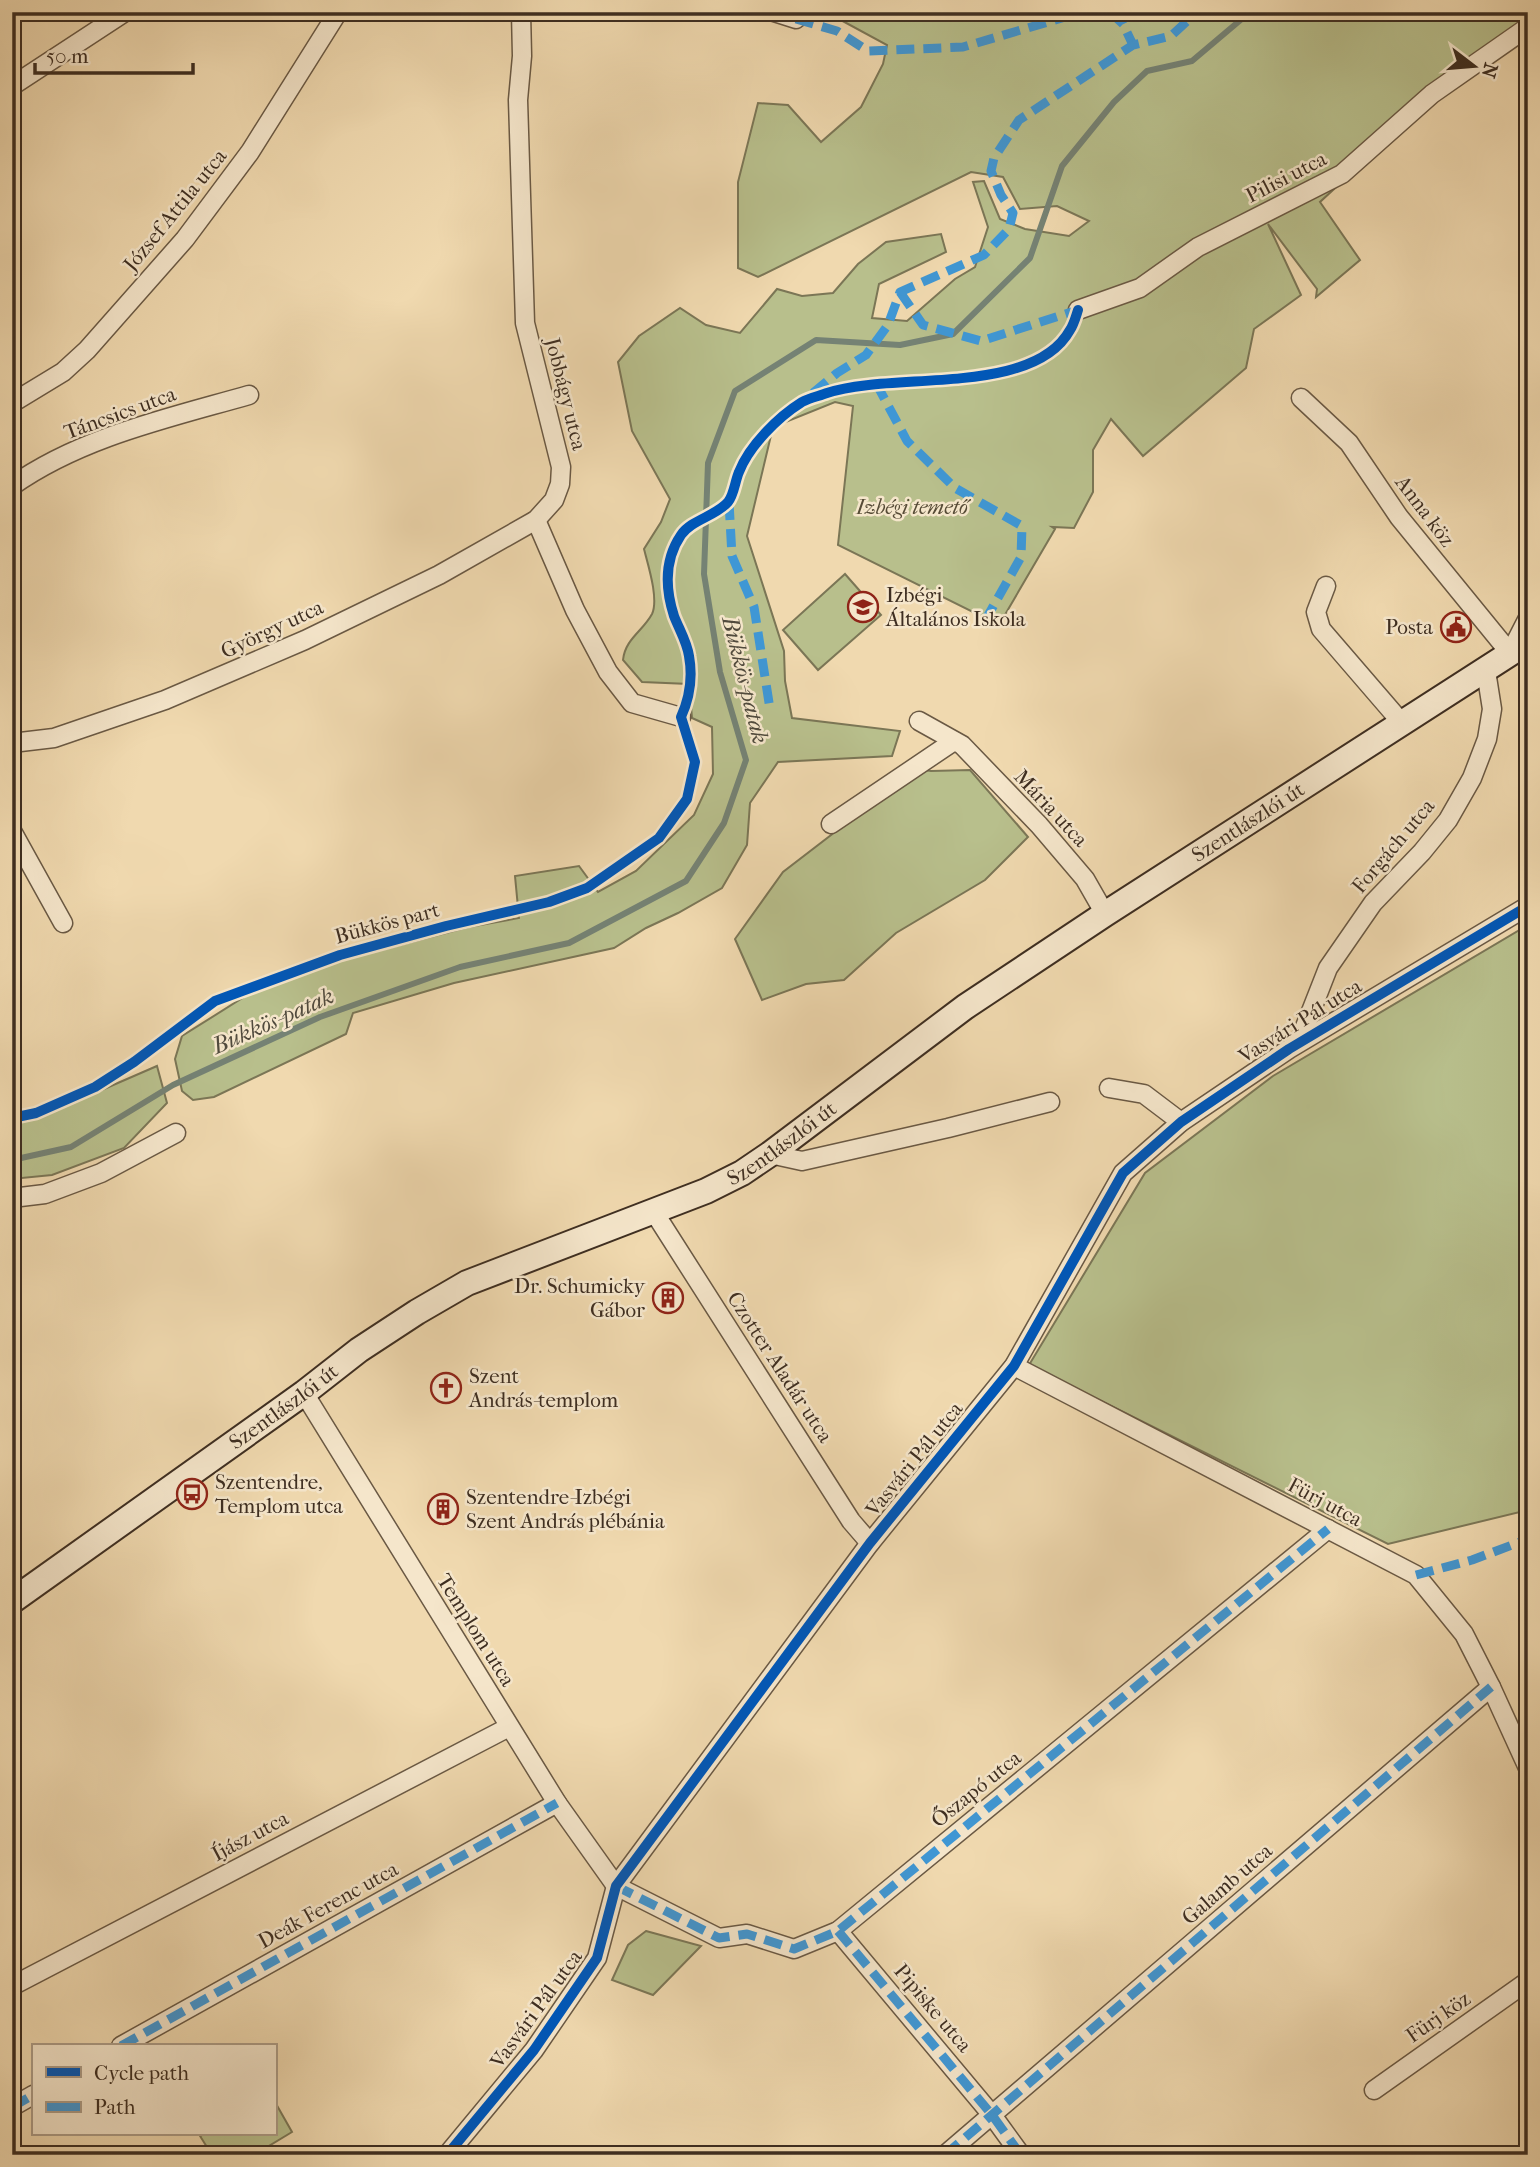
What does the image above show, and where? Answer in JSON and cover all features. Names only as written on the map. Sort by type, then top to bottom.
[{"type":"main road","name":"Szentlászlói út","points":[[12,1601],[304,1393],[359,1350],[467,1283],[654,1212],[706,1191],[741,1173],[965,1007],[1519,648]]},
{"type":"street","points":[[12,86],[125,12]]},
{"type":"street","name":"József Attila utca","points":[[12,403],[63,372],[87,350],[185,239],[250,152],[338,12]]},
{"type":"street","name":"Jobbágy utca","points":[[521,12],[522,56],[518,100],[525,323],[561,467],[555,500],[536,520]]},
{"type":"street","points":[[774,12],[796,19]]},
{"type":"street","name":"Pilisi utca","points":[[1078,310],[1140,288],[1198,247],[1342,174],[1432,94],[1528,27]]},
{"type":"street","name":"Táncsics utca","points":[[12,486],[32,472],[85,447],[249,395]]},
{"type":"street","name":"Anna köz","points":[[1301,398],[1349,443],[1399,517],[1519,648]]},
{"type":"street","points":[[536,520],[575,610],[608,672],[632,703],[681,717]]},
{"type":"street","name":"György utca","points":[[12,743],[54,738],[98,725],[226,676],[439,575],[536,520]]},
{"type":"street","points":[[1326,586],[1316,612],[1321,629],[1402,723]]},
{"type":"street","points":[[1519,648],[1528,618]]},
{"type":"street","name":"Forgách utca","points":[[1299,1042],[1328,968],[1373,902],[1422,852],[1448,820],[1472,778],[1487,739],[1492,709],[1486,671]]},
{"type":"street","name":"Mária utca","points":[[919,721],[962,745],[1039,825],[1085,879],[1105,914]]},
{"type":"street","points":[[831,824],[954,741]]},
{"type":"street","points":[[12,831],[63,923]]},
{"type":"street","name":"Vasvári Pál utca","points":[[447,2155],[534,2050],[597,1958],[616,1886],[870,1543],[1014,1366],[1123,1173],[1181,1122],[1299,1042],[1528,906]]},
{"type":"street","points":[[1110,1088],[1144,1094],[1181,1122]]},
{"type":"street","points":[[769,1154],[802,1160],[1050,1102]]},
{"type":"street","points":[[12,1198],[45,1194],[101,1173],[176,1133]]},
{"type":"street","name":"Czotter Aladár utca","points":[[654,1212],[851,1521],[870,1543]]},
{"type":"street","name":"Fürj utca","points":[[1014,1366],[1416,1576],[1464,1634],[1528,1769]]},
{"type":"street","name":"Templom utca","points":[[304,1393],[557,1803],[616,1886]]},
{"type":"street","name":"Őszapó utca","points":[[616,1886],[719,1938],[747,1934],[794,1949],[838,1931],[1328,1529]]},
{"type":"street","name":"Galamb utca","points":[[992,2115],[1491,1687]]},
{"type":"street","name":"Íjász utca","points":[[12,1986],[509,1727]]},
{"type":"street","name":"Deák Ferenc utca","points":[[125,2044],[557,1803]]},
{"type":"street","name":"Pipiske utca","points":[[838,1931],[992,2115],[1021,2155]]},
{"type":"street","name":"Fürj köz","points":[[1374,2090],[1528,1981]]},
{"type":"street","points":[[12,2107],[32,2096]]},
{"type":"street","points":[[945,2155],[992,2115]]},
{"type":"green space","name":"Izbégi temető","points":[[826,12],[1528,12],[1528,21],[1472,62],[1320,202],[1360,260],[1316,297],[1317,289],[1268,224],[1301,295],[1254,329],[1246,368],[1143,456],[1111,419],[1093,450],[1093,492],[1074,528],[1052,527],[1055,529],[999,625],[838,545],[853,406],[835,402],[773,427],[747,536],[784,651],[785,681],[792,718],[900,731],[892,756],[778,762],[750,803],[747,845],[722,888],[614,948],[454,983],[353,1013],[346,1034],[214,1097],[193,1100],[182,1091],[175,1059],[182,1036],[252,992],[338,961],[469,927],[519,918],[515,876],[579,866],[598,892],[636,871],[694,815],[713,774],[712,727],[692,718],[689,684],[642,682],[623,660],[627,646],[654,608],[654,591],[644,549],[661,522],[670,499],[632,431],[618,362],[639,336],[680,308],[706,325],[740,333],[777,289],[802,296],[833,293],[858,264],[886,242],[941,234],[946,252],[879,284],[872,318],[907,321],[955,279],[975,267],[988,227],[973,182],[984,181],[1000,219],[1025,229],[1069,236],[1089,221],[1057,206],[1020,209],[1003,177],[971,172],[758,277],[738,268],[738,182],[758,103],[788,105],[821,142],[861,107],[883,64],[887,45]]},
{"type":"green space","points":[[845,574],[881,615],[818,670],[783,630]]},
{"type":"green space","points":[[917,769],[970,770],[1028,837],[985,880],[896,933],[844,980],[806,984],[762,1000],[735,939],[783,872]]},
{"type":"green space","points":[[1528,925],[1528,1510],[1388,1544],[1029,1365],[1145,1173],[1273,1076]]},
{"type":"green space","points":[[157,1066],[167,1103],[124,1148],[52,1175],[12,1179],[12,1123],[58,1109]]},
{"type":"green space","points":[[646,1931],[701,1946],[653,1995],[612,1980],[628,1945]]},
{"type":"green space","points":[[276,2104],[292,2132],[254,2155],[212,2155],[200,2136],[276,2136]]},
{"type":"waterway","name":"Bükkös-patak","points":[[12,1160],[71,1147],[173,1085],[320,1017],[460,967],[569,943],[686,881],[724,823],[746,760],[720,672],[704,574],[708,463],[735,391],[816,340],[900,345],[953,334],[1030,258],[1062,166],[1114,102],[1147,71],[1192,61],[1250,12]]},
{"type":"marked path","points":[[796,19],[837,31],[868,51],[963,47],[1082,12]]},
{"type":"marked path","points":[[1110,12],[1123,24],[1133,45]]},
{"type":"marked path","points":[[813,393],[837,373],[866,355],[888,325],[900,292],[984,255],[1009,229],[1013,213],[1001,195],[991,171],[994,158],[1019,120],[1133,45],[1171,36],[1197,12]]},
{"type":"marked path","points":[[900,292],[923,325],[981,341],[1078,310]]},
{"type":"marked path","points":[[876,383],[907,441],[955,488],[1022,526],[1021,557],[986,619]]},
{"type":"marked path","points":[[729,502],[732,556],[754,607],[770,709]]},
{"type":"marked path","points":[[616,1886],[719,1938],[747,1934],[794,1949],[838,1931],[1328,1529]]},
{"type":"marked path","points":[[1416,1575],[1472,1560],[1528,1539]]},
{"type":"marked path","points":[[945,2155],[1491,1687]]},
{"type":"marked path","points":[[125,2044],[557,1803]]},
{"type":"marked path","points":[[838,1931],[992,2115],[1021,2155]]},
{"type":"marked path","points":[[12,2107],[32,2096]]},
{"type":"cycle path","name":"Bükkös part","points":[[12,1118],[36,1113],[95,1087],[134,1062],[215,1001],[340,955],[549,902],[587,888],[659,838],[687,799],[695,762],[681,717],[690,687],[689,656],[674,616],[668,585],[671,554],[681,535],[691,525],[728,502],[739,472],[757,442],[774,424],[802,402],[855,387],[994,374],[1026,365],[1052,351],[1070,330],[1078,310]]},
{"type":"cycle path","points":[[447,2155],[534,2050],[597,1958],[616,1886],[870,1543],[1014,1366],[1123,1173],[1181,1122],[1289,1049],[1528,906]]},
{"type":"place","name":"Izbégi Általános Iskola","points":[[863,607]]},
{"type":"place","name":"Posta","points":[[1456,627]]},
{"type":"place","name":"Dr. Schumicky Gábor","points":[[668,1298]]},
{"type":"place","name":"Szent András-templom","points":[[446,1388]]},
{"type":"place","name":"Szentendre, Templom utca","points":[[192,1494]]},
{"type":"place","name":"Szentendre-Izbégi Szent András plébánia","points":[[443,1509]]}]
